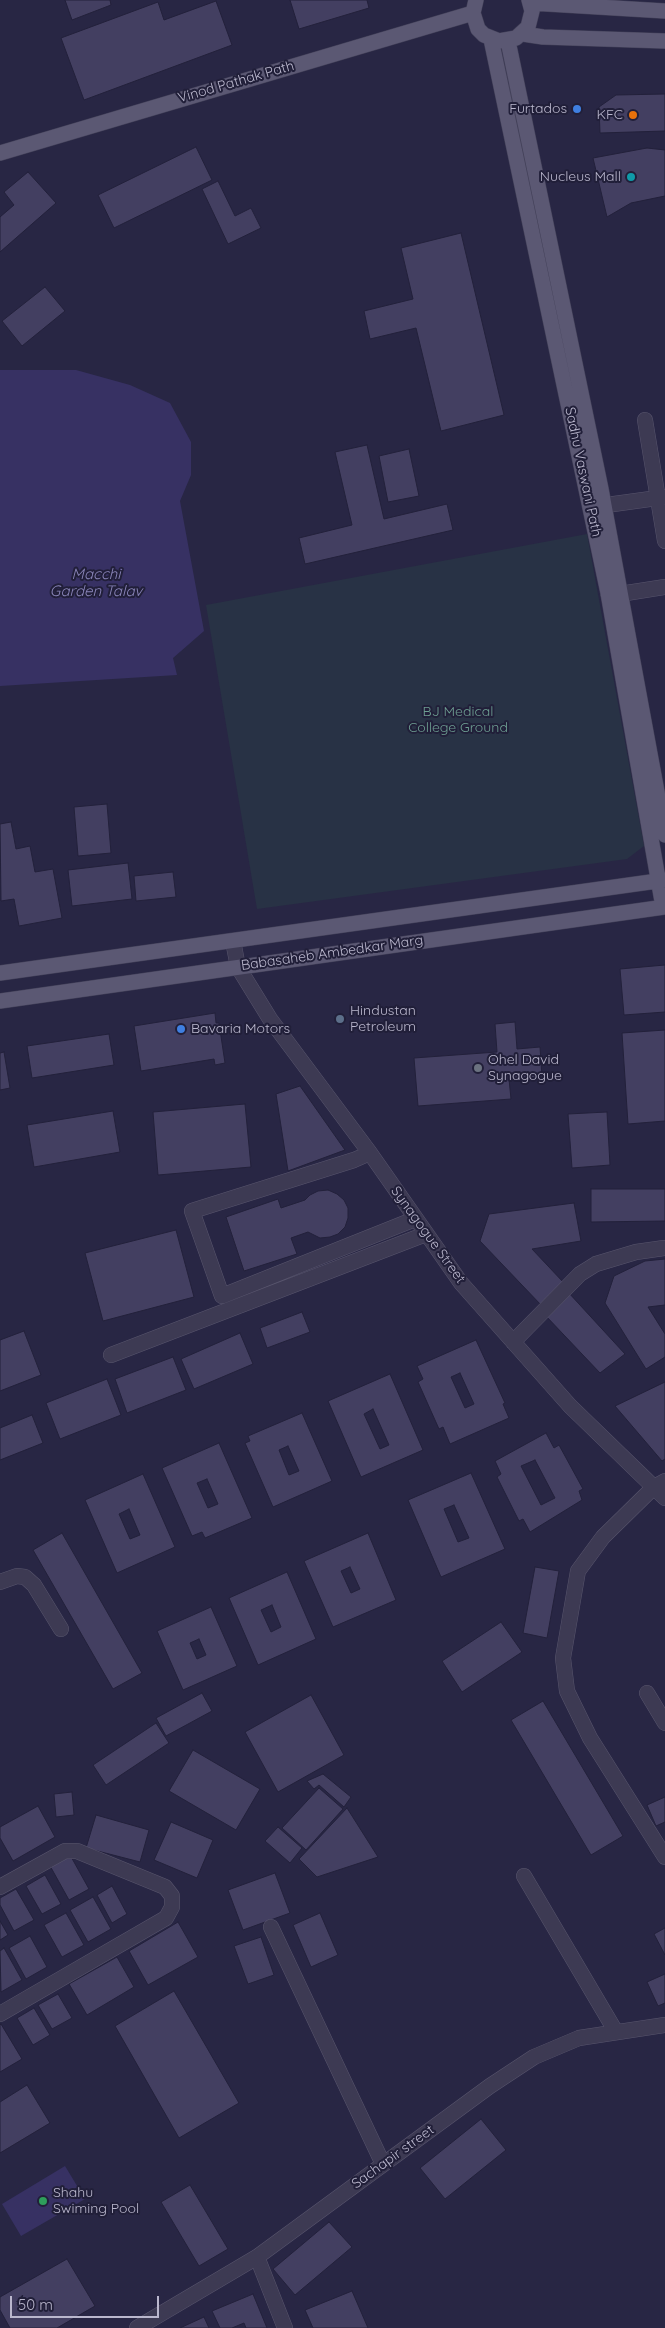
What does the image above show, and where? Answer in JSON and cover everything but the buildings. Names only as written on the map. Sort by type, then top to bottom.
[{"type":"main road","points":[[475,6],[478,29],[491,39],[508,41],[522,34],[531,19],[530,1],[665,11]]},
{"type":"main road","name":"Vinod Pathak Path","points":[[0,153],[475,6]]},
{"type":"main road","points":[[522,34],[543,37],[665,42]]},
{"type":"main road","name":"Sadhu Vaswani Path","points":[[491,39],[597,506]]},
{"type":"main road","name":"Sadhu Vaswani Path","points":[[508,41],[614,594],[665,836]]},
{"type":"main road","name":"Sadhu Vaswani Path","points":[[614,594],[664,907]]},
{"type":"main road","name":"Babasaheb Ambedkar Marg","points":[[0,973],[661,880]]},
{"type":"main road","name":"Babasaheb Ambedkar Marg","points":[[0,1001],[664,907]]},
{"type":"street","points":[[645,420],[661,497],[665,541]]},
{"type":"street","points":[[597,506],[661,497]]},
{"type":"street","points":[[614,594],[665,587]]},
{"type":"street","name":"Synagogue Street","points":[[233,941],[238,966],[270,1019],[370,1153],[461,1283],[570,1406],[661,1489]]},
{"type":"street","points":[[370,1153],[354,1160],[192,1211],[222,1296],[415,1219]]},
{"type":"street","points":[[111,1355],[426,1234]]},
{"type":"street","points":[[513,1342],[580,1274],[596,1264],[636,1252],[664,1248]]},
{"type":"street","points":[[661,1489],[603,1537],[578,1571],[562,1658],[567,1691],[590,1738],[665,1857]]},
{"type":"street","points":[[0,1582],[17,1576],[25,1577],[34,1585],[61,1629]]},
{"type":"street","points":[[647,1693],[665,1724]]},
{"type":"street","points":[[0,1887],[65,1850],[77,1851],[165,1887],[172,1896],[172,1907],[166,1918],[0,2014]]},
{"type":"street","points":[[524,1876],[616,2032]]},
{"type":"street","points":[[271,1927],[383,2164]]},
{"type":"street","name":"Sachapir street","points":[[140,2327],[257,2257],[490,2086],[534,2057],[579,2038],[665,2025]]},
{"type":"street","points":[[257,2257],[285,2328]]},
{"type":"green space","name":"BJ Medical College Ground","points":[[587,534],[644,846],[627,859],[257,909],[206,605]]},
{"type":"water","name":"Macchi Garden Talav","points":[[0,370],[76,370],[130,385],[170,403],[191,442],[191,475],[180,501],[204,631],[173,658],[177,675],[0,686]]},
{"type":"water","name":"Shahu Swiming Pool","points":[[65,2166],[85,2199],[21,2236],[2,2204]]},
{"type":"place","name":"Furtados","points":[[577,109]]},
{"type":"place","name":"KFC","points":[[633,115]]},
{"type":"place","name":"Nucleus Mall","points":[[631,177]]},
{"type":"place","name":"Hindustan Petroleum","points":[[340,1019]]},
{"type":"place","name":"Bavaria Motors","points":[[181,1029]]},
{"type":"place","name":"Ohel David Synagogue","points":[[478,1068]]},
{"type":"place","name":"Shahu Swiming Pool","points":[[43,2201]]}]
